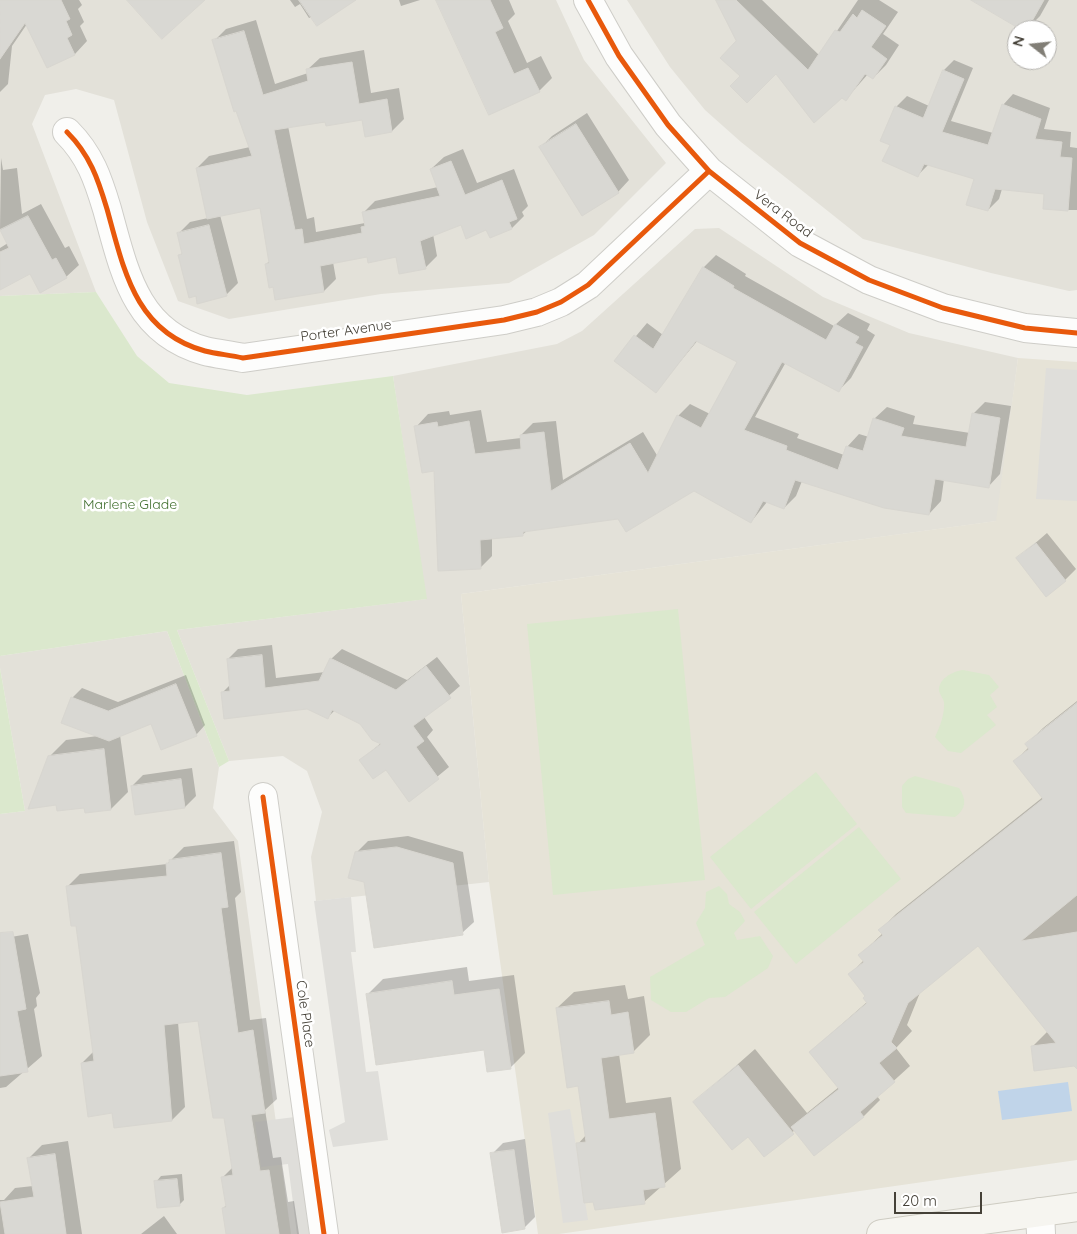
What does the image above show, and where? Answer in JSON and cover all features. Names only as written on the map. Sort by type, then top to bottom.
[{"type":"street","name":"Vera Road","points":[[588,0],[619,56],[658,112],[709,171],[800,243],[869,280],[952,310],[1025,328],[1077,333]]},
{"type":"street","name":"Porter Avenue","points":[[67,132],[81,146],[97,176],[125,273],[146,314],[161,329],[181,341],[204,351],[243,358],[504,320],[537,312],[561,302],[588,284],[709,171]]},
{"type":"street","name":"Cole Place","points":[[263,798],[324,1234]]},
{"type":"street","points":[[880,1234],[1040,1223],[1077,1207]]},
{"type":"shaded area","points":[[0,0],[556,0],[584,60],[666,163],[594,235],[509,283],[381,294],[229,319],[178,301],[147,222],[114,100],[76,89],[45,95],[32,124],[96,292],[0,296]]},
{"type":"shaded area","points":[[627,0],[1077,0],[1077,290],[1069,291],[991,273],[863,239],[741,142],[705,110],[670,67]]},
{"type":"shaded area","points":[[719,228],[823,297],[909,333],[1018,358],[997,521],[461,594],[489,882],[316,901],[311,857],[322,812],[307,771],[283,756],[229,761],[177,630],[426,599],[393,376],[557,344],[582,331],[695,229]]},
{"type":"shaded area","points":[[1018,358],[1077,362],[1077,1160],[559,1234],[538,1234],[489,882],[461,594],[996,521]]},
{"type":"shaded area","points":[[1046,368],[1077,370],[1077,501],[1036,499]]},
{"type":"shaded area","points":[[167,631],[219,767],[213,808],[238,841],[291,1234],[0,1234],[0,814],[25,811],[0,668],[0,656]]},
{"type":"shaded area","points":[[351,897],[356,952],[351,952],[366,1072],[378,1071],[388,1140],[333,1147],[329,1130],[345,1122],[314,901]]},
{"type":"shaded area","points":[[570,1109],[588,1220],[563,1223],[548,1113]]},
{"type":"shaded area","points":[[295,1117],[309,1234],[297,1234],[288,1164],[261,1167],[255,1122]]},
{"type":"green space","name":"Marlene Glade","points":[[96,292],[137,356],[169,383],[247,395],[393,376],[427,599],[177,630],[229,761],[219,767],[167,631],[0,656],[0,296]]},
{"type":"green space","points":[[678,609],[705,880],[553,895],[527,624]]},
{"type":"green space","points":[[0,668],[25,811],[0,814]]},
{"type":"green space","points":[[963,670],[989,675],[999,687],[990,695],[997,707],[987,715],[996,725],[961,753],[948,751],[935,737],[944,711],[944,702],[939,687],[944,679],[951,674]]},
{"type":"green space","points":[[816,772],[857,824],[751,909],[710,857]]},
{"type":"green space","points":[[915,776],[959,788],[964,800],[961,811],[955,817],[906,813],[902,807],[902,786],[908,779]]},
{"type":"green space","points":[[859,827],[901,879],[796,964],[754,912]]},
{"type":"green space","points":[[719,886],[727,894],[729,904],[740,912],[745,921],[734,933],[737,940],[760,936],[773,956],[768,968],[725,997],[709,998],[686,1012],[671,1012],[651,1000],[650,977],[705,945],[696,923],[705,908],[706,892]]},
{"type":"water","points":[[1068,1082],[1072,1111],[1002,1120],[998,1091]]},
{"type":"building","points":[[0,0],[61,0],[70,19],[66,21],[72,35],[67,38],[75,55],[47,68],[25,23],[0,59]]},
{"type":"building","points":[[127,0],[205,0],[162,39]]},
{"type":"building","points":[[299,0],[356,0],[317,26]]},
{"type":"building","points":[[436,0],[490,0],[503,28],[495,32],[514,74],[528,68],[540,92],[489,115]]},
{"type":"building","points":[[716,0],[736,0],[808,70],[835,30],[840,32],[853,14],[857,18],[862,10],[886,26],[871,47],[887,59],[873,79],[865,74],[846,101],[842,98],[814,123],[776,74],[747,103],[730,86],[740,76],[720,58],[736,41]]},
{"type":"building","points":[[971,0],[1044,0],[1033,20],[1007,21]]},
{"type":"building","points":[[244,31],[263,95],[308,81],[306,69],[352,62],[359,104],[387,99],[392,132],[365,137],[362,120],[326,126],[325,122],[274,130],[295,230],[302,229],[304,244],[362,233],[361,227],[365,226],[362,212],[440,196],[430,169],[451,161],[465,195],[502,180],[517,219],[509,222],[512,229],[490,238],[486,230],[466,239],[461,225],[420,241],[426,269],[399,274],[396,257],[368,263],[367,257],[320,266],[324,292],[275,300],[273,287],[269,288],[265,264],[269,263],[260,208],[207,219],[196,168],[252,156],[236,111],[234,112],[212,40]]},
{"type":"building","points":[[943,70],[964,79],[942,132],[988,145],[1002,104],[1041,119],[1035,139],[1062,142],[1060,157],[1072,158],[1068,211],[1043,209],[1044,194],[995,189],[988,211],[966,205],[974,179],[924,164],[918,177],[882,161],[890,145],[880,141],[895,106],[923,118]]},
{"type":"building","points":[[576,124],[619,193],[582,216],[539,147]]},
{"type":"building","points":[[28,216],[52,260],[56,258],[67,278],[40,293],[30,274],[0,290],[0,252],[9,248],[0,230]]},
{"type":"building","points":[[209,225],[227,296],[197,304],[196,296],[189,298],[178,255],[182,254],[177,233]]},
{"type":"building","points":[[703,267],[734,286],[733,288],[826,340],[835,324],[859,337],[855,343],[863,347],[839,392],[782,362],[744,430],[787,446],[786,450],[838,470],[846,446],[863,451],[873,418],[904,428],[901,436],[966,447],[972,413],[1000,418],[989,488],[935,479],[929,515],[884,508],[795,480],[784,509],[763,501],[751,523],[694,491],[626,532],[618,519],[523,532],[523,536],[480,540],[481,569],[438,571],[434,471],[422,473],[414,426],[437,422],[438,427],[469,421],[475,454],[521,449],[520,435],[544,432],[551,491],[630,443],[648,473],[677,415],[701,428],[737,362],[696,341],[656,393],[614,361],[634,335],[653,349]]},
{"type":"building","points":[[1036,543],[1066,581],[1046,597],[1016,558]]},
{"type":"building","points":[[262,655],[265,688],[319,681],[330,658],[396,690],[426,666],[451,698],[413,726],[424,741],[416,747],[439,779],[409,802],[386,770],[373,779],[359,760],[381,744],[372,740],[360,724],[332,710],[328,719],[307,709],[224,719],[221,692],[230,691],[227,659]]},
{"type":"building","points":[[176,684],[197,736],[161,750],[151,724],[109,741],[61,723],[71,697],[108,711]]},
{"type":"building","points":[[1077,703],[1077,895],[1021,941],[1077,932],[1077,1069],[1074,1066],[1034,1071],[1031,1046],[1056,1043],[978,946],[908,1003],[891,1042],[897,1048],[879,1063],[895,1082],[860,1112],[864,1117],[814,1156],[791,1127],[839,1089],[809,1052],[867,1003],[863,998],[865,996],[848,974],[864,962],[858,955],[883,935],[878,930],[1043,799],[1013,761],[1029,749],[1025,744]]},
{"type":"building","points":[[104,749],[111,810],[85,813],[84,808],[57,811],[56,805],[28,809],[48,756]]},
{"type":"building","points":[[181,779],[185,808],[135,815],[131,786]]},
{"type":"building","points":[[397,847],[453,863],[463,935],[374,948],[364,882],[348,878],[355,852]]},
{"type":"building","points":[[221,853],[228,907],[221,908],[238,1033],[253,1030],[265,1113],[251,1115],[260,1171],[269,1170],[279,1234],[226,1234],[222,1208],[226,1207],[221,1177],[233,1175],[224,1118],[213,1118],[198,1021],[164,1025],[172,1121],[114,1128],[112,1113],[88,1117],[81,1063],[94,1061],[76,926],[71,926],[66,886],[167,876],[166,863],[169,863],[169,860]]},
{"type":"building","points":[[13,932],[26,1009],[17,1011],[28,1072],[0,1076],[0,933]]},
{"type":"building","points":[[452,981],[454,995],[499,989],[511,1069],[487,1072],[484,1050],[376,1065],[366,994]]},
{"type":"building","points":[[609,1001],[611,1015],[628,1012],[634,1053],[601,1058],[609,1119],[655,1113],[665,1187],[643,1190],[645,1204],[595,1210],[593,1202],[584,1203],[576,1143],[586,1142],[578,1086],[567,1088],[556,1008]]},
{"type":"building","points":[[738,1065],[794,1134],[764,1157],[748,1137],[732,1150],[693,1102]]},
{"type":"building","points":[[514,1150],[525,1229],[502,1233],[490,1153]]},
{"type":"building","points":[[55,1154],[66,1234],[5,1234],[0,1202],[34,1197],[27,1158]]},
{"type":"building","points":[[177,1179],[180,1206],[157,1208],[154,1181]]},
{"type":"cycle path","points":[[588,0],[619,56],[668,125],[709,171],[800,243],[869,280],[943,308],[1025,328],[1077,333]]},
{"type":"cycle path","points":[[67,132],[82,150],[92,168],[104,198],[127,276],[136,296],[148,314],[163,329],[181,342],[205,351],[243,358],[504,320],[537,312],[561,302],[588,285],[709,171]]},
{"type":"cycle path","points":[[263,797],[324,1234]]}]
